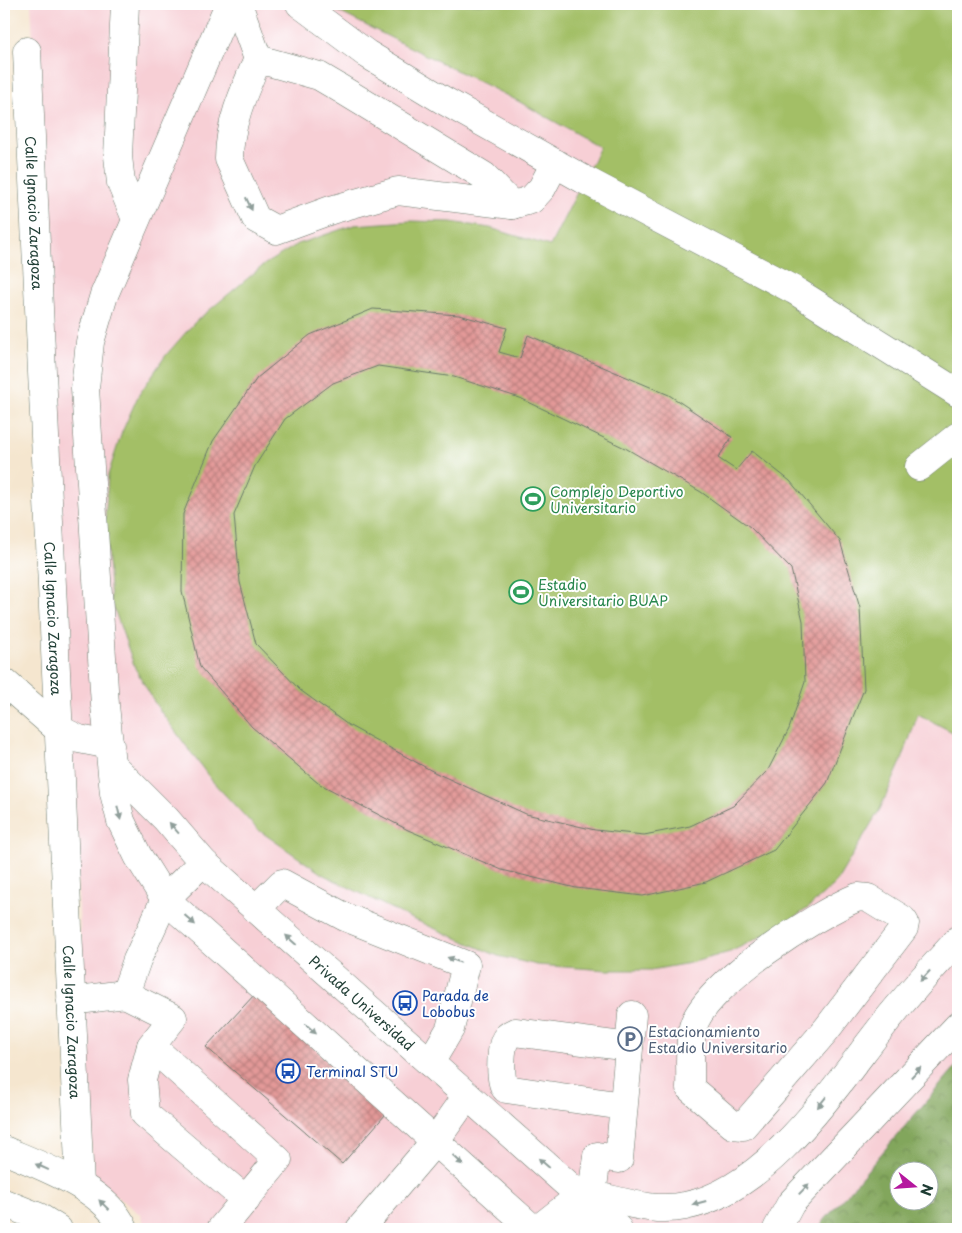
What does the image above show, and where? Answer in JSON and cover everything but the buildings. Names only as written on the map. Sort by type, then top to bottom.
[{"type":"street","points":[[126,4],[118,156],[121,184],[136,219]]},
{"type":"street","points":[[229,4],[104,295],[90,342],[85,388],[105,705],[114,792],[121,821],[138,856],[166,899],[533,1229]]},
{"type":"street","points":[[238,4],[258,59],[240,100],[231,135],[229,159],[256,219],[276,230],[331,210],[398,191],[512,206],[531,200],[542,188],[555,163]]},
{"type":"street","points":[[300,4],[367,54],[443,100],[555,163],[794,290],[958,393]]},
{"type":"street","name":"Calle Ignacio Zaragoza","points":[[27,51],[80,1185]]},
{"type":"street","points":[[258,59],[319,76],[484,176],[512,206]]},
{"type":"street","points":[[919,467],[958,436]]},
{"type":"street","points":[[4,682],[58,729],[79,738],[111,756]]},
{"type":"street","name":"Privada Universidad","points":[[111,756],[203,862],[467,1096],[586,1195],[612,1224]]},
{"type":"street","points":[[125,994],[137,960],[166,899],[203,862]]},
{"type":"street","points":[[256,909],[282,883],[345,917],[466,965],[450,1029],[430,1063]]},
{"type":"street","points":[[858,897],[868,898],[905,923],[904,928],[846,1004],[743,1126],[733,1124],[690,1088],[693,1025],[726,982],[812,919],[858,897]]},
{"type":"street","points":[[586,1195],[656,1208],[684,1207],[713,1199],[751,1176],[788,1143],[895,1011],[958,940]]},
{"type":"street","points":[[71,1001],[125,994],[173,1018],[151,1046],[142,1080],[145,1114],[246,1200]]},
{"type":"street","points":[[846,1004],[895,1011]]},
{"type":"street","points":[[538,1229],[586,1195],[597,1156],[618,1159],[632,1015]]},
{"type":"street","points":[[777,1229],[791,1203],[958,1026]]},
{"type":"street","points":[[826,1030],[842,1078]]},
{"type":"street","points":[[623,1106],[506,1088],[501,1081],[504,1041],[509,1034],[515,1032],[629,1047]]},
{"type":"street","points":[[151,1046],[278,1160],[221,1229]]},
{"type":"street","points":[[360,1229],[436,1140],[467,1096]]},
{"type":"street","points":[[4,1150],[80,1185],[104,1204],[124,1229]]},
{"type":"street","points":[[4,1203],[39,1218],[58,1229]]},
{"type":"street","points":[[576,1229],[578,1224],[583,1221],[612,1224]]},
{"type":"shaded area","points":[[31,4],[958,4],[958,1229],[143,1229],[141,1215],[93,1178]]},
{"type":"green space","name":"Estadio Universitario BUAP","points":[[323,4],[958,4],[958,735],[918,714],[902,760],[880,809],[835,884],[808,908],[781,927],[730,952],[690,963],[651,970],[607,970],[537,965],[498,956],[406,916],[322,874],[257,829],[212,781],[156,705],[135,668],[111,600],[105,523],[108,475],[122,432],[138,396],[166,355],[195,322],[265,264],[298,244],[354,225],[410,221],[451,222],[490,228],[550,246],[600,147],[518,101]]},
{"type":"green space","points":[[958,1064],[958,1229],[817,1229]]},
{"type":"place","name":"Complejo Deportivo Universitario","points":[[533,499]]},
{"type":"place","name":"Estadio Universitario BUAP","points":[[521,592]]},
{"type":"place","name":"Parada de Lobobus","points":[[405,1003]]},
{"type":"place","name":"Estacionamiento Estadio Universitario","points":[[630,1039]]},
{"type":"place","name":"Terminal STU","points":[[288,1071]]}]
